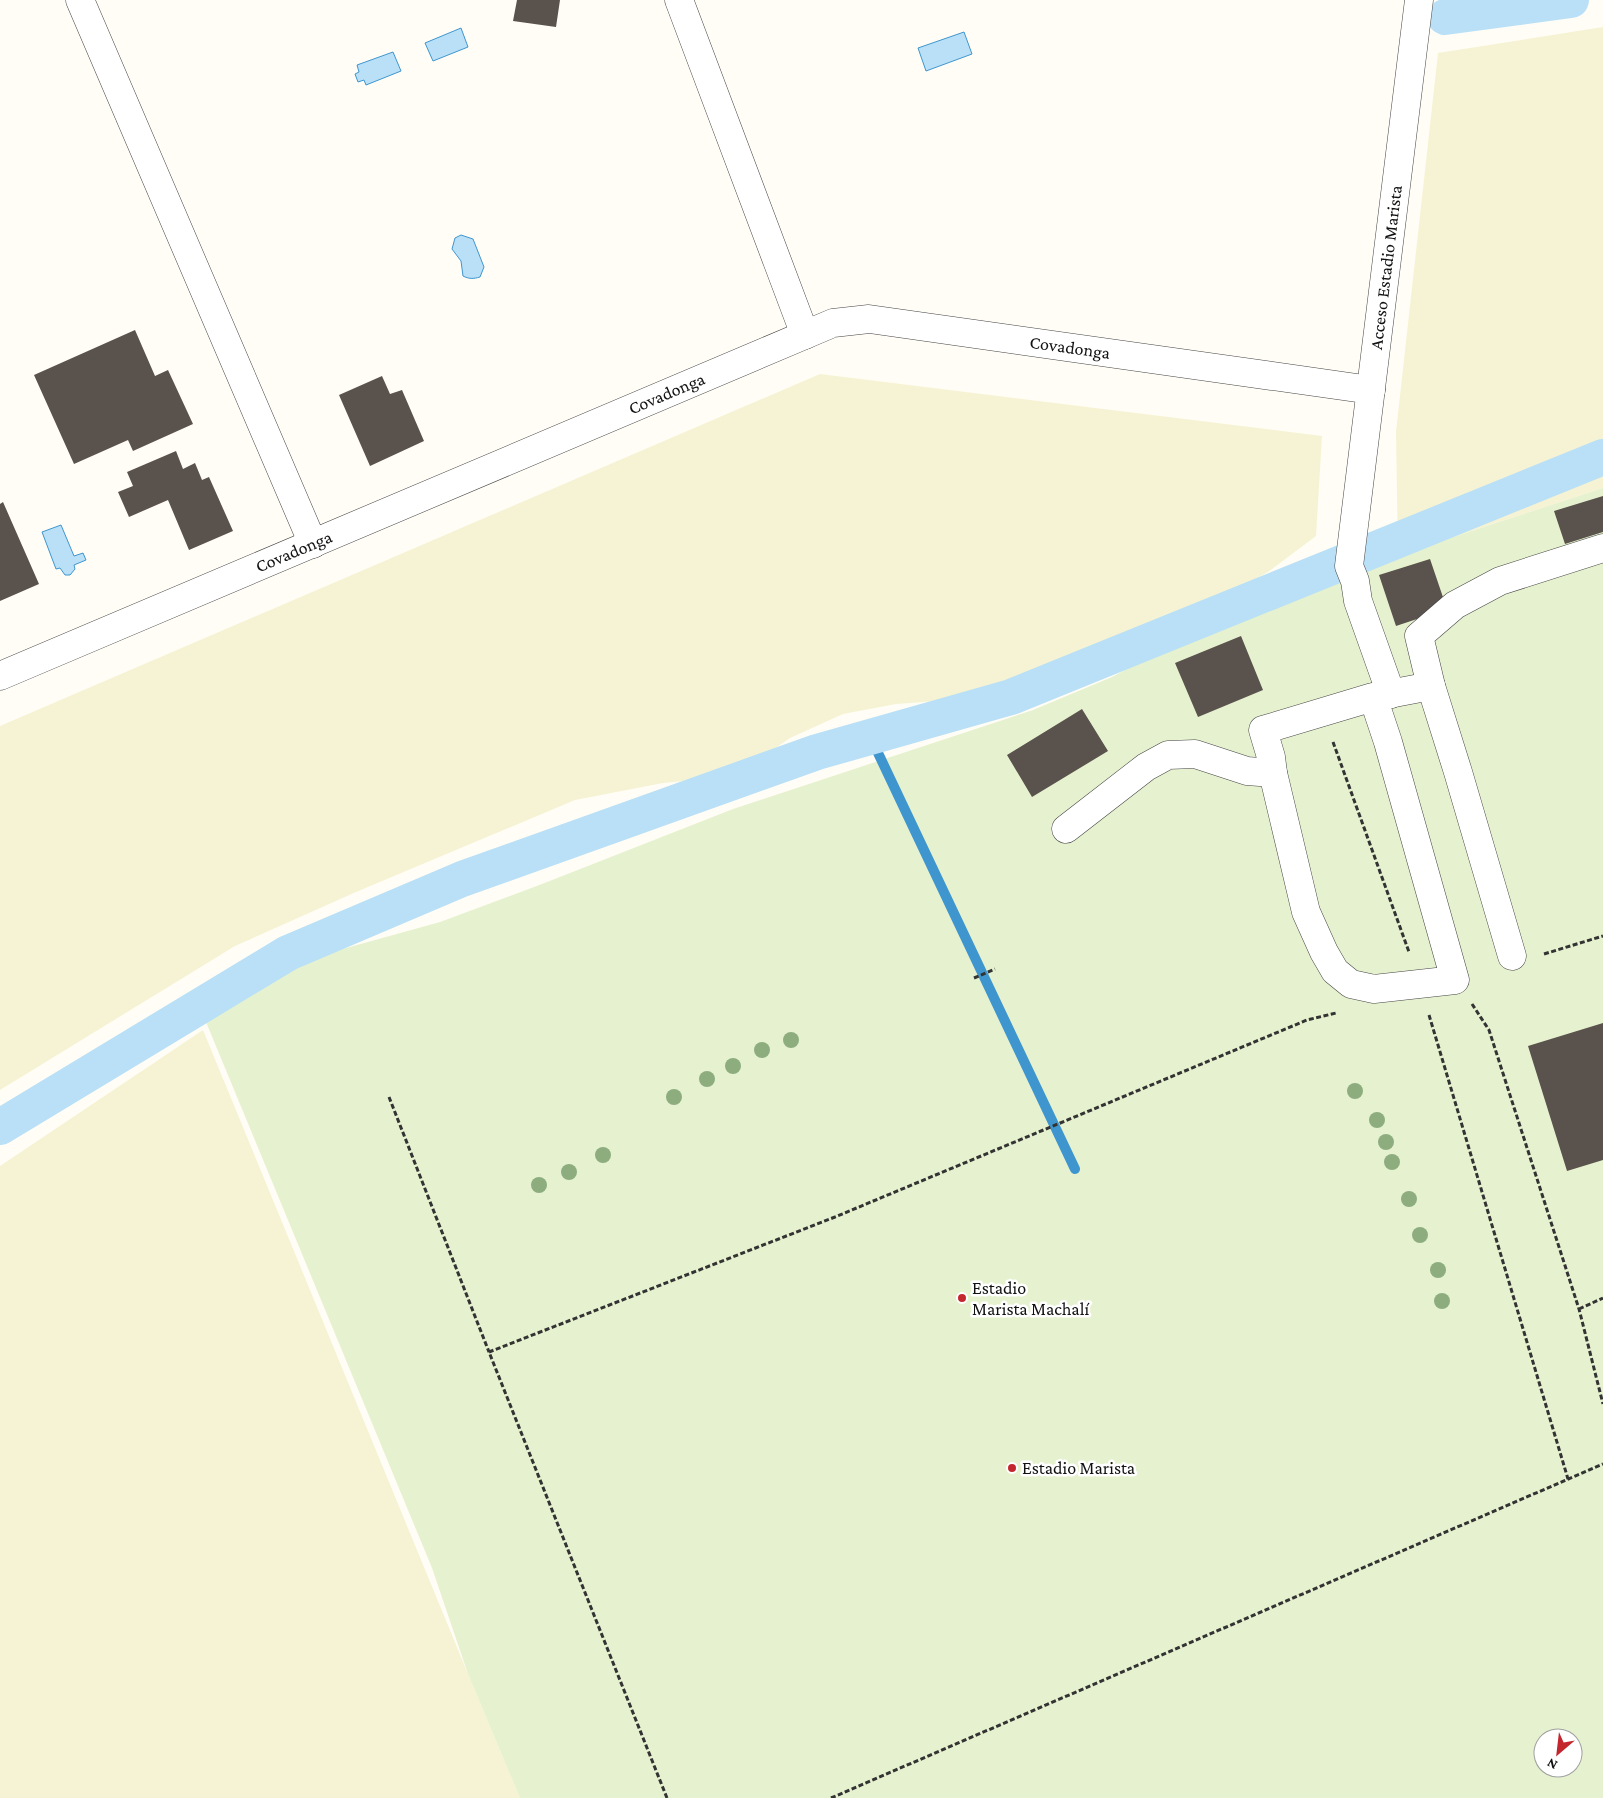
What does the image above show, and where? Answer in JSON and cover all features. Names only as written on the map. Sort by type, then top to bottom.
[{"type":"street","points":[[80,0],[312,544]]},
{"type":"street","points":[[679,0],[805,335]]},
{"type":"street","name":"Acceso Estadio Marista","points":[[1419,0],[1350,566],[1382,695],[1388,742],[1455,980]]},
{"type":"street","name":"Covadonga","points":[[0,676],[833,323],[870,320],[1371,390]]},
{"type":"street","points":[[1512,956],[1431,686],[1418,636],[1455,605],[1500,581],[1603,548]]},
{"type":"street","points":[[1431,686],[1382,695],[1263,730],[1271,757],[1273,773],[1306,912],[1335,971],[1351,984],[1374,989],[1455,980]]},
{"type":"street","points":[[1066,829],[1146,767],[1168,755],[1195,754],[1247,771],[1273,773]]},
{"type":"path","points":[[1323,713],[1420,985],[1568,1480]]},
{"type":"path","points":[[974,978],[995,969]]},
{"type":"path","points":[[1455,980],[1489,1030],[1579,1309],[1603,1404]]},
{"type":"path","points":[[490,1352],[835,1217],[1307,1020],[1345,1010]]},
{"type":"path","points":[[389,1097],[667,1798]]},
{"type":"path","points":[[1579,1309],[1603,1298]]},
{"type":"path","points":[[831,1798],[1603,1464]]},
{"type":"shaded area","points":[[1603,27],[1603,488],[1398,555],[1396,432],[1438,53]]},
{"type":"shaded area","points":[[820,374],[1322,436],[1316,536],[1268,572],[1097,669],[1051,688],[1006,696],[896,704],[843,714],[790,738],[764,756],[727,777],[663,783],[575,800],[356,892],[235,946],[0,1090],[0,726]]},
{"type":"shaded area","points":[[203,1030],[520,1798],[0,1798],[0,1166]]},
{"type":"green space","name":"Estadio Marista Machalí","points":[[1603,488],[1603,1798],[520,1798],[468,1674],[432,1568],[201,1010],[292,963],[440,922],[733,809],[1033,710],[1112,677],[1212,623],[1267,590],[1298,578],[1398,555]]},
{"type":"water","points":[[461,28],[468,47],[433,61],[425,43]]},
{"type":"water","points":[[964,32],[972,54],[926,71],[918,48]]},
{"type":"water","points":[[393,52],[401,71],[366,85],[364,80],[358,82],[355,74],[359,72],[357,65]]},
{"type":"water","points":[[461,235],[473,239],[484,267],[480,277],[467,278],[463,276],[461,261],[452,249],[455,238]]},
{"type":"water","points":[[61,525],[74,556],[83,553],[86,560],[74,565],[75,569],[70,575],[65,575],[60,568],[56,569],[42,532]]},
{"type":"building","points":[[517,0],[560,0],[556,27],[513,21]]},
{"type":"building","points":[[135,330],[155,376],[168,370],[193,424],[133,451],[128,440],[74,464],[34,375]]},
{"type":"building","points":[[382,376],[390,394],[402,390],[424,441],[370,466],[339,395]]},
{"type":"building","points":[[176,451],[183,469],[195,463],[202,480],[209,477],[233,531],[189,550],[168,500],[129,517],[118,492],[133,486],[127,472]]},
{"type":"building","points":[[1603,496],[1603,532],[1565,544],[1554,511]]},
{"type":"building","points":[[3,502],[39,584],[0,601],[0,504]]},
{"type":"building","points":[[1430,559],[1447,609],[1396,626],[1379,575]]},
{"type":"building","points":[[1241,636],[1263,690],[1198,717],[1175,663]]},
{"type":"building","points":[[1082,709],[1108,751],[1032,797],[1007,755]]},
{"type":"building","points":[[1603,1023],[1603,1160],[1567,1171],[1528,1046]]},
{"type":"waterway","points":[[1445,17],[1571,0]]},
{"type":"waterway","points":[[0,1127],[288,953],[462,879],[817,752],[1011,697],[1603,457]]},
{"type":"waterway","points":[[870,736],[1075,1169]]},
{"type":"place","name":"Estadio Marista Machalí","points":[[962,1298]]},
{"type":"place","name":"Estadio Marista","points":[[1012,1468]]}]
